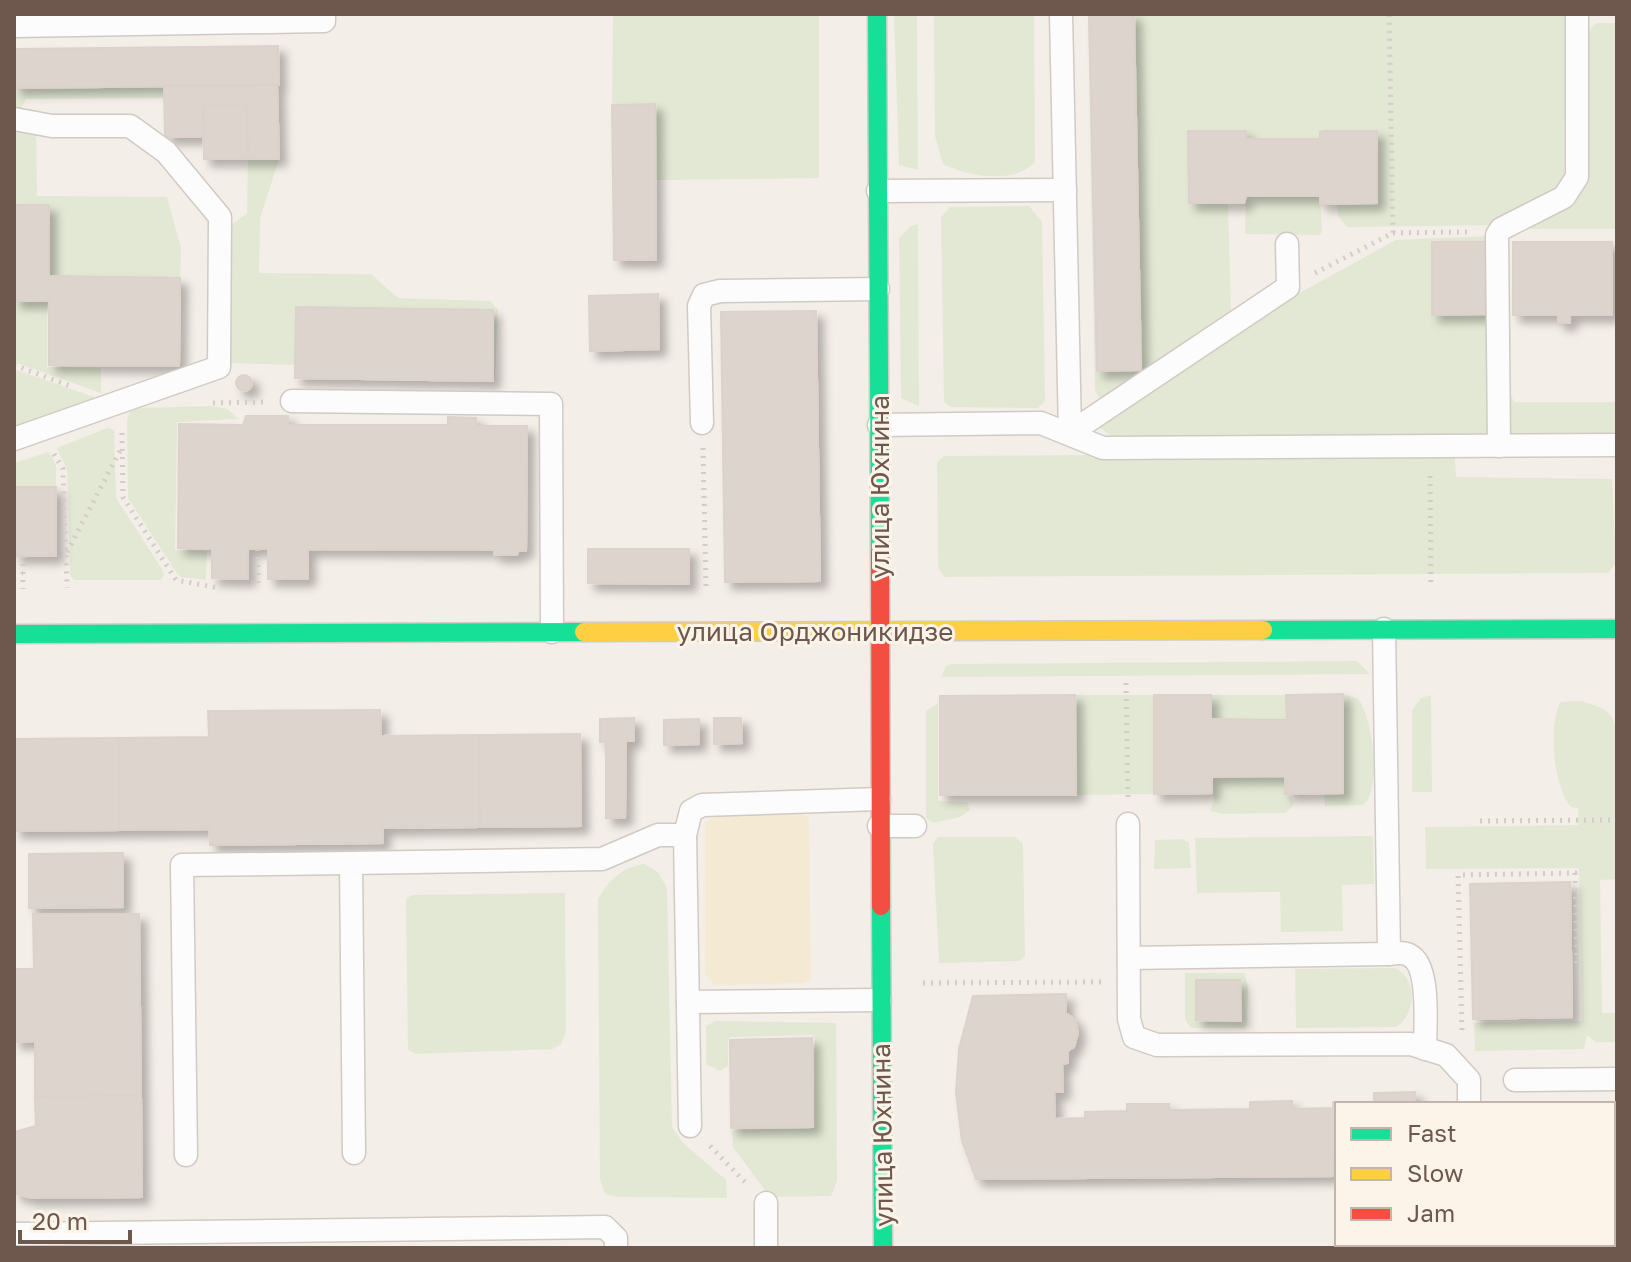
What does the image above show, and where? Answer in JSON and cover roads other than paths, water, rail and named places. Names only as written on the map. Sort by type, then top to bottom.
[{"type":"main road","name":"улица Юхнина","points":[[877,14],[883,1248]]},
{"type":"main road","name":"улица Орджоникидзе","points":[[14,634],[1617,629]]},
{"type":"lane","points":[[14,26],[324,21],[324,14]]},
{"type":"lane","points":[[1061,14],[1070,433]]},
{"type":"lane","points":[[1499,446],[1498,232],[1564,197],[1577,177],[1577,14]]},
{"type":"lane","points":[[14,119],[52,126],[130,126],[166,152],[220,217],[219,367],[14,439]]},
{"type":"lane","points":[[878,191],[1065,190]]},
{"type":"lane","points":[[1070,433],[1288,287],[1287,244]]},
{"type":"lane","points":[[702,423],[699,306],[704,295],[720,291],[878,289]]},
{"type":"lane","points":[[292,401],[551,404],[552,632]]},
{"type":"lane","points":[[879,425],[1041,423],[1103,448],[1617,445]]},
{"type":"lane","points":[[1384,629],[1389,954]]},
{"type":"lane","points":[[690,1126],[685,835],[691,811],[702,805],[879,799]]},
{"type":"lane","points":[[1128,824],[1129,1019],[1134,1037],[1157,1045],[1411,1044],[1446,1055],[1469,1080],[1469,1102]]},
{"type":"lane","points":[[879,826],[915,826]]},
{"type":"lane","points":[[186,1155],[182,865],[602,859],[658,835],[685,835]]},
{"type":"lane","points":[[351,863],[354,1153]]},
{"type":"lane","points":[[1129,958],[1407,953],[1418,962],[1423,975],[1425,1049]]},
{"type":"lane","points":[[688,1002],[880,1000]]},
{"type":"lane","points":[[1515,1080],[1617,1079]]},
{"type":"lane","points":[[766,1203],[766,1248]]},
{"type":"lane","points":[[14,1234],[605,1227],[616,1238],[616,1248]]},
{"type":"lane","points":[[266,1229],[281,1248]]}]
